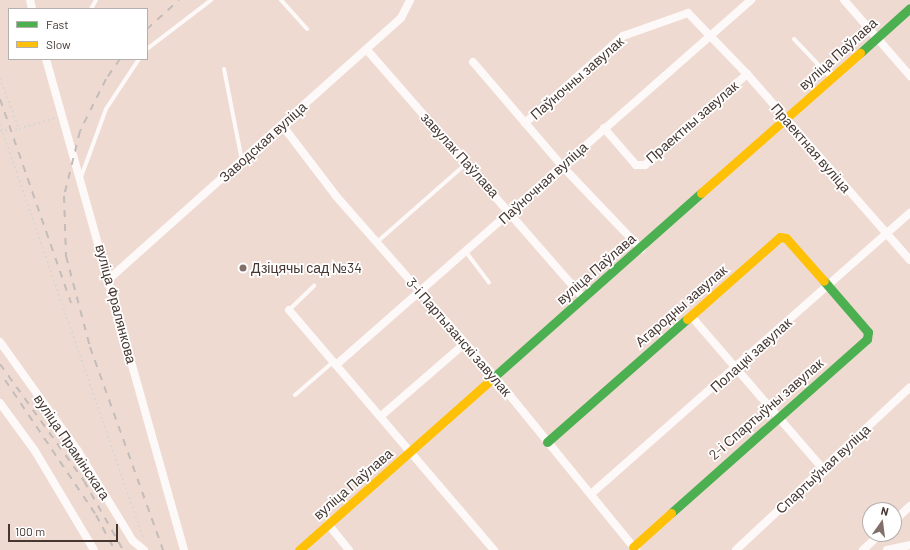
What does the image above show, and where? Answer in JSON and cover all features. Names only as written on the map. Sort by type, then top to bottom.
[{"type":"street","name":"Заводская вуліца","points":[[109,279],[367,50],[401,18],[410,0]]},
{"type":"street","name":"Паўночная вуліца","points":[[335,364],[421,292],[604,128],[712,36],[751,0]]},
{"type":"street","points":[[844,0],[910,76]]},
{"type":"street","name":"вуліца Паўлава","points":[[299,550],[412,452],[494,376],[641,249],[910,8]]},
{"type":"street","name":"Паўночны завулак","points":[[525,123],[630,32],[688,13],[712,36]]},
{"type":"street","name":"Праектная вуліца","points":[[712,36],[747,74],[886,235],[910,260]]},
{"type":"street","name":"завулак Паўлава","points":[[367,50],[511,212],[583,298]]},
{"type":"street","name":"вуліца Фралянкова","points":[[46,60],[60,117],[81,177],[184,550]]},
{"type":"street","points":[[473,62],[562,166],[641,249]]},
{"type":"street","name":"Праектны завулак","points":[[604,128],[636,165],[645,165],[747,74]]},
{"type":"street","name":"3-і Партызанскі завулак","points":[[282,125],[377,242],[464,344],[494,376],[634,548]]},
{"type":"street","name":"Полацкі завулак","points":[[591,494],[737,368],[910,213]]},
{"type":"street","name":"Агародны завулак","points":[[547,442],[780,237],[786,238],[828,286]]},
{"type":"street","name":"2-і Спартыўны завулак","points":[[634,548],[869,336],[828,286]]},
{"type":"street","points":[[289,310],[412,452],[494,550]]},
{"type":"street","points":[[691,316],[823,468]]},
{"type":"street","name":"вуліца Прамінскага","points":[[0,342],[78,451],[133,541],[145,546]]},
{"type":"street","points":[[380,416],[464,344]]},
{"type":"street","name":"Спартыўная вуліца","points":[[736,550],[910,387]]},
{"type":"street","points":[[0,403],[39,458],[94,550]]},
{"type":"street","points":[[902,514],[910,506]]},
{"type":"street","points":[[328,524],[349,550]]},
{"type":"street","points":[[863,550],[872,542]]},
{"type":"street","points":[[887,550],[910,545]]},
{"type":"lane","points":[[148,48],[211,0]]},
{"type":"lane","points":[[282,0],[307,29]]},
{"type":"lane","points":[[794,39],[832,79]]},
{"type":"lane","points":[[81,177],[106,109],[139,60]]},
{"type":"lane","points":[[224,69],[242,161]]},
{"type":"lane","points":[[377,242],[468,163]]},
{"type":"lane","points":[[466,252],[489,282]]},
{"type":"lane","points":[[289,310],[314,286]]},
{"type":"lane","points":[[295,395],[335,364]]},
{"type":"path","points":[[0,78],[19,129]]},
{"type":"path","points":[[1,131],[19,129],[60,117]]},
{"type":"path","points":[[0,124],[1,131],[145,546]]},
{"type":"railway","points":[[148,28],[179,0]]},
{"type":"railway","points":[[119,60],[106,79],[80,131],[64,196],[66,256],[90,347],[163,550]]},
{"type":"railway","points":[[0,99],[71,303]]},
{"type":"railway","points":[[0,364],[84,481],[123,550]]},
{"type":"railway","points":[[5,380],[96,515],[115,550]]},
{"type":"traffic: fast","points":[[860,53],[910,8]]},
{"type":"traffic: fast","points":[[488,382],[701,193]]},
{"type":"traffic: fast","points":[[671,513],[867,339],[868,332],[824,281]]},
{"type":"traffic: fast","points":[[547,442],[687,319]]},
{"type":"traffic: slow","points":[[701,193],[860,53]]},
{"type":"traffic: slow","points":[[687,319],[780,237],[786,238],[824,281]]},
{"type":"traffic: slow","points":[[299,550],[488,382]]},
{"type":"traffic: slow","points":[[633,547],[671,513]]},
{"type":"place","name":"Дзіцячы сад №34","points":[[243,268]]}]
